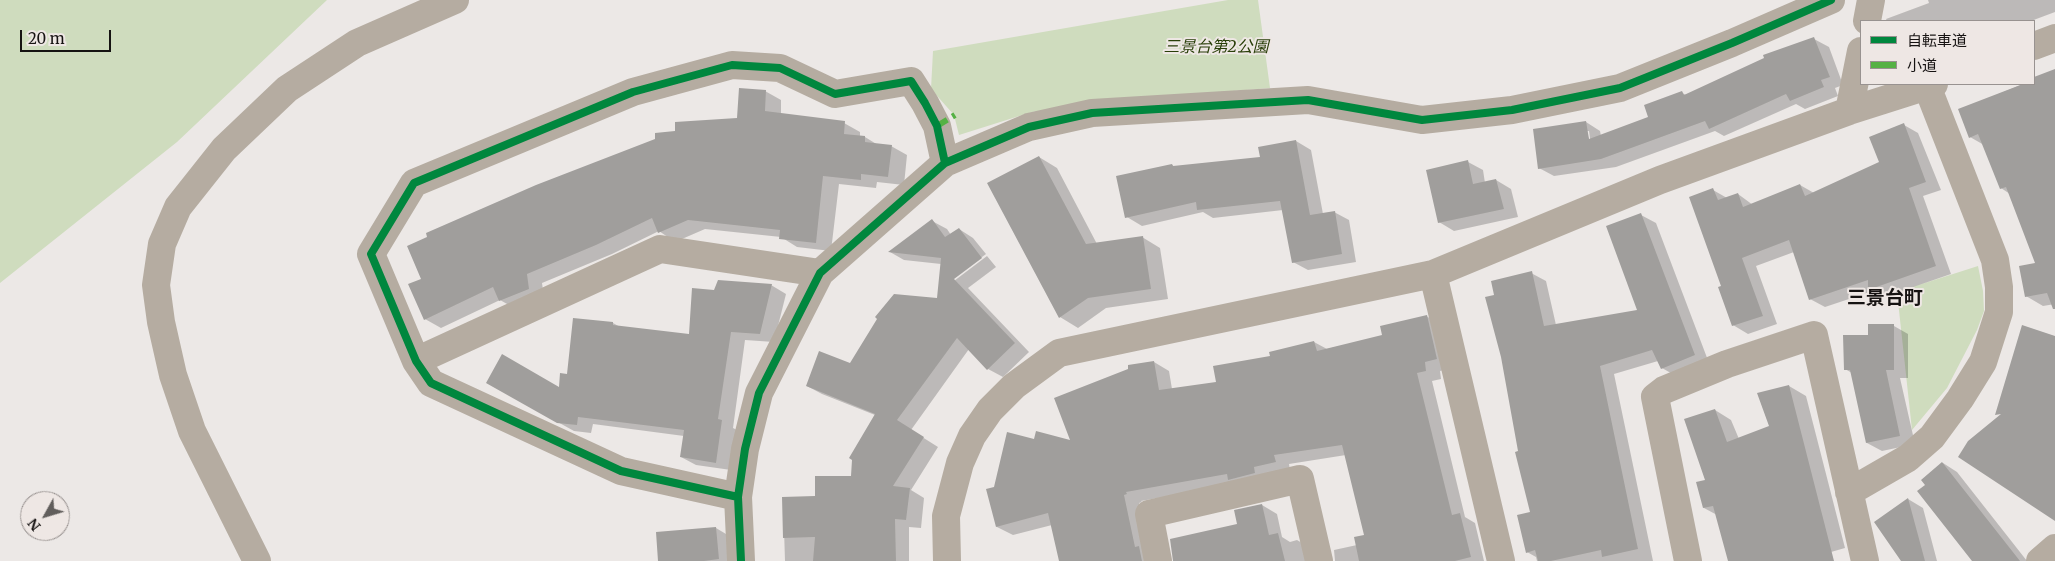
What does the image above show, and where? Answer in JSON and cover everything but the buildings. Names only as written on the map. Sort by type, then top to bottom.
[{"type":"street","points":[[257,561],[192,431],[173,375],[161,322],[156,285],[162,244],[178,207],[224,149],[286,89],[357,42],[455,0]]},
{"type":"street","points":[[741,561],[738,497],[745,449],[759,393],[820,273],[945,163],[1029,127],[1092,113],[1308,100],[1360,111],[1422,120],[1512,110],[1620,88],[1732,43],[1831,0]]},
{"type":"street","points":[[1867,20],[1871,0]]},
{"type":"street","points":[[2035,46],[2055,38]]},
{"type":"street","points":[[1849,111],[1860,56]]},
{"type":"street","points":[[738,497],[621,472],[431,383],[416,361],[371,254],[414,183],[633,92],[732,65],[780,68],[834,94],[911,81],[937,126],[945,163]]},
{"type":"street","points":[[947,561],[946,516],[960,463],[972,436],[990,410],[1007,392],[1039,366],[1060,353],[1432,274],[1660,180],[1849,111],[1931,85],[1995,260],[1999,287],[1999,312],[1983,362],[1960,399],[1932,437],[1908,458],[1849,492]]},
{"type":"street","points":[[416,361],[660,249],[820,273]]},
{"type":"street","points":[[1432,274],[1501,561]]},
{"type":"street","points":[[1688,561],[1655,396],[1664,390],[1727,364],[1814,335],[1865,561]]},
{"type":"street","points":[[1158,561],[1149,514],[1300,479],[1319,561]]},
{"type":"street","points":[[2040,561],[2055,548]]},
{"type":"green space","points":[[0,0],[327,0],[177,142],[0,283]]},
{"type":"green space","name":"三景台第2公園","points":[[1228,0],[1258,0],[1270,88],[1112,101],[1032,112],[959,135],[954,115],[931,89],[933,51]]},
{"type":"green space","points":[[1978,266],[1983,291],[1984,311],[1977,330],[1947,388],[1912,430],[1897,292]]},
{"type":"marked path","points":[[937,126],[955,115]]},
{"type":"cycle path","points":[[741,561],[738,497],[745,449],[759,393],[820,273],[945,163],[1029,127],[1092,113],[1308,100],[1422,120],[1512,110],[1620,88],[1732,43],[1831,0]]},
{"type":"cycle path","points":[[738,497],[621,471],[431,383],[416,361],[371,254],[414,183],[633,92],[732,65],[780,68],[835,94],[911,81],[937,126],[945,163]]},
{"type":"district","name":"三景台町","points":[[1885,299]]}]
